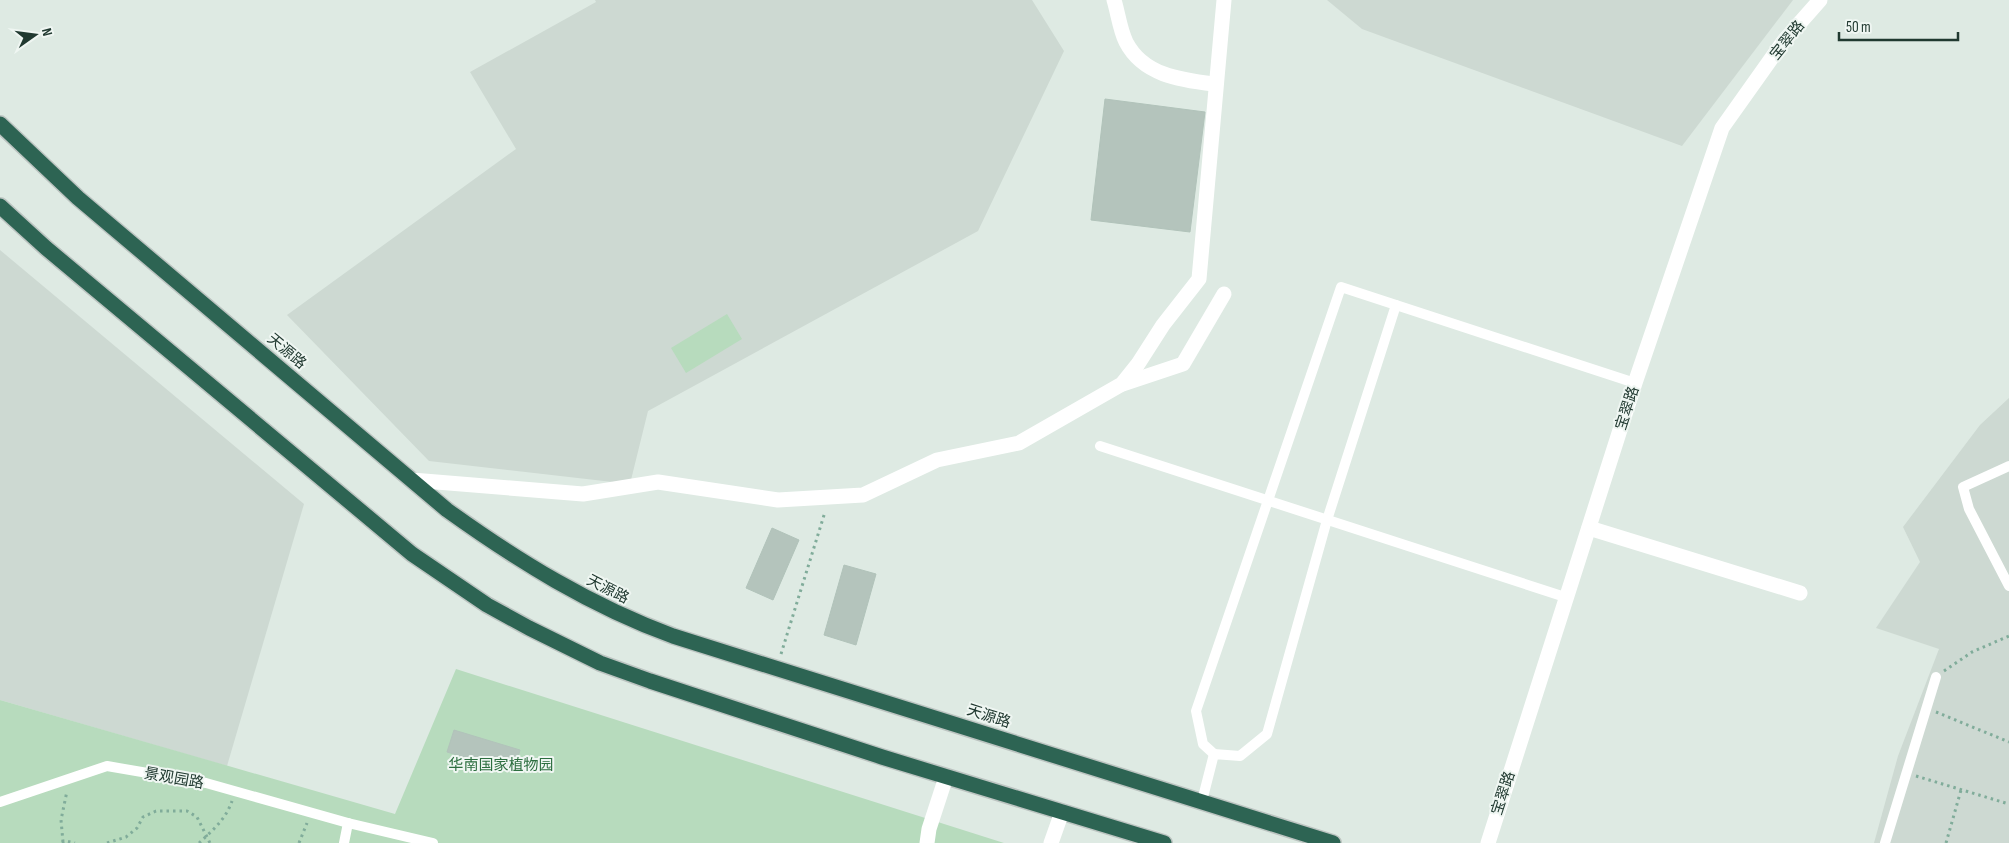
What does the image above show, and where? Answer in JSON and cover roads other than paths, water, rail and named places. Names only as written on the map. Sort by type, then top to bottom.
[{"type":"highway","name":"天源路","points":[[0,124],[78,198],[447,510],[507,553],[613,612],[673,636],[1333,843]]},
{"type":"highway","points":[[0,206],[46,248],[412,554],[487,605],[561,645],[600,663],[946,777],[1164,843]]},
{"type":"street","points":[[1114,0],[1126,42],[1147,67],[1179,79],[1214,84]]},
{"type":"street","points":[[1122,384],[1199,280],[1224,0]]},
{"type":"street","name":"宝翠路","points":[[1488,843],[1635,383],[1722,128],[1783,42],[1820,0]]},
{"type":"street","points":[[412,480],[583,494],[658,482],[778,500],[863,495],[937,460],[1019,443],[1122,384],[1183,364],[1224,294]]},
{"type":"street","points":[[1589,528],[1800,592]]},
{"type":"street","points":[[927,843],[929,829],[946,777]]},
{"type":"street","points":[[1051,843],[1062,812]]},
{"type":"lane","points":[[1396,305],[1328,520],[1267,734],[1240,756],[1214,754],[1203,744],[1196,711],[1341,286],[1635,383]]},
{"type":"lane","points":[[1100,446],[1566,597]]},
{"type":"lane","points":[[2009,466],[1964,487],[1969,509],[2009,586]]},
{"type":"lane","points":[[1885,843],[1936,677]]},
{"type":"lane","points":[[1202,801],[1214,754]]},
{"type":"lane","name":"景观园路","points":[[0,802],[107,766],[206,783],[348,824],[433,843]]},
{"type":"lane","points":[[344,843],[348,824]]},
{"type":"park label","name":"华南国家植物园","points":[[501,765]]}]
